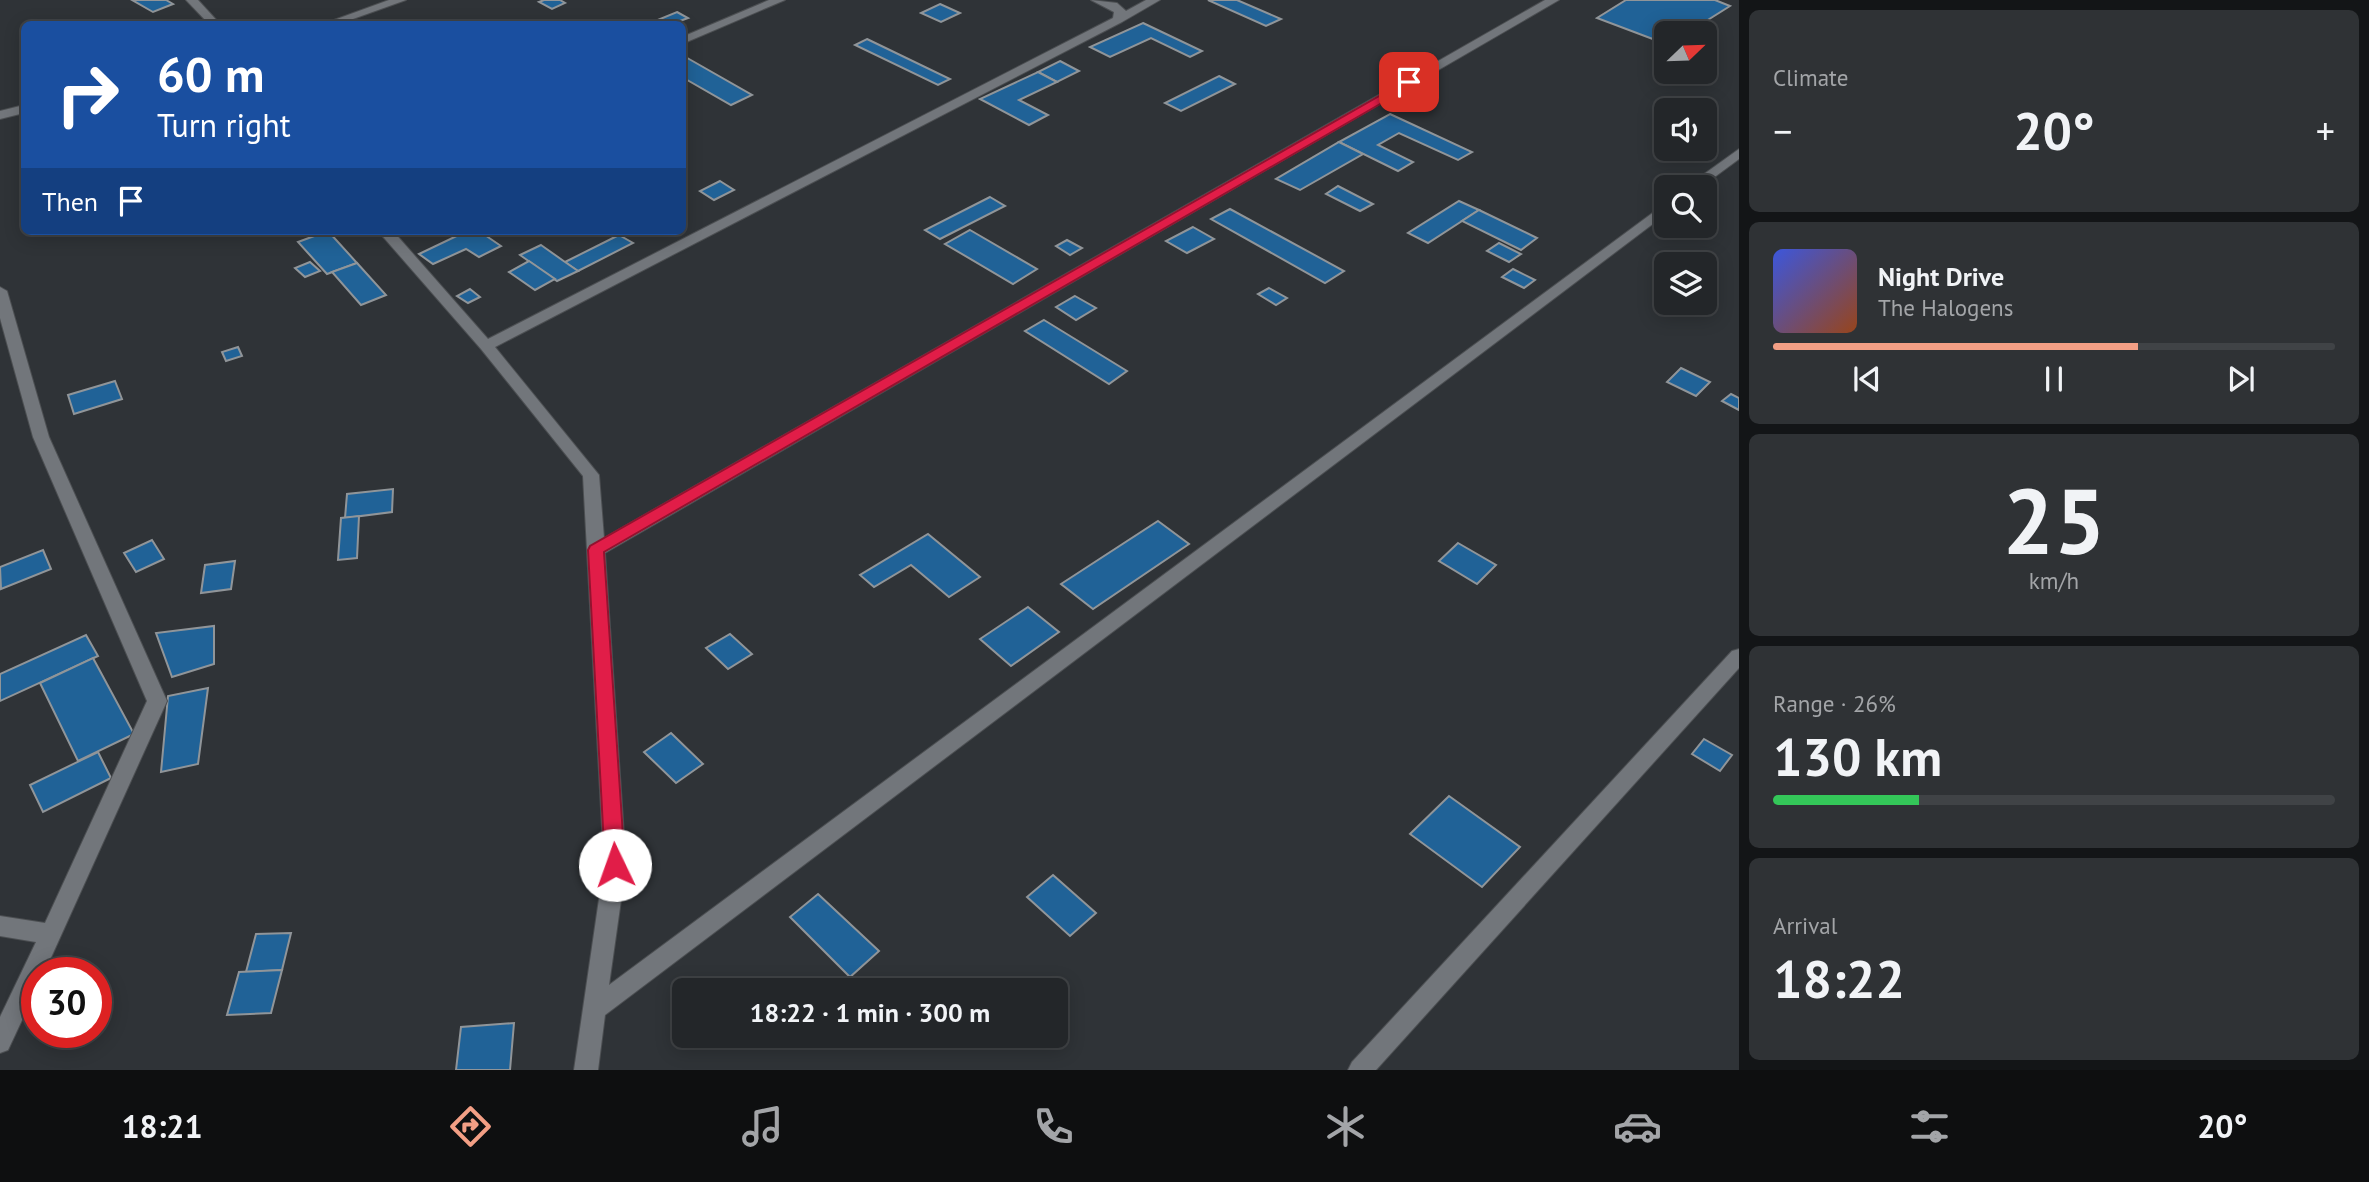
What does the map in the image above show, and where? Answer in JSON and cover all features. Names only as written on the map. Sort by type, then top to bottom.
[{"type":"street","points":[[192,0],[212,21]]},
{"type":"street","points":[[338,21],[400,0]]},
{"type":"street","points":[[686,39],[779,0]]},
{"type":"street","points":[[1097,0],[1113,5],[1120,11],[1118,20]]},
{"type":"street","points":[[486,346],[1154,0]]},
{"type":"street","points":[[596,550],[1553,0]]},
{"type":"street","points":[[0,115],[21,110]]},
{"type":"street","points":[[1709,175],[1739,153]]},
{"type":"street","points":[[594,1010],[1654,216]]},
{"type":"street","points":[[389,235],[486,346],[591,475],[615,865],[586,1070]]},
{"type":"street","points":[[0,291],[41,438],[156,701],[0,1042]]},
{"type":"street","points":[[1360,1070],[1739,656]]},
{"type":"street","points":[[0,926],[51,933]]},
{"type":"building","points":[[132,0],[166,0],[173,4],[153,12]]},
{"type":"building","points":[[560,0],[565,3],[552,9],[539,2]]},
{"type":"building","points":[[1208,0],[1237,0],[1281,19],[1266,26]]},
{"type":"building","points":[[1626,0],[1715,0],[1730,6],[1706,21],[1654,21],[1654,39],[1597,18]]},
{"type":"building","points":[[940,4],[960,13],[941,22],[921,13]]},
{"type":"building","points":[[677,12],[688,18],[680,21],[655,21]]},
{"type":"building","points":[[1143,23],[1202,51],[1190,57],[1151,38],[1110,57],[1090,47]]},
{"type":"building","points":[[867,39],[950,79],[938,85],[855,45]]},
{"type":"building","points":[[686,57],[752,95],[731,105],[686,79]]},
{"type":"building","points":[[1060,61],[1079,71],[1057,82],[1038,72]]},
{"type":"building","points":[[1038,72],[1057,82],[1019,100],[1048,115],[1029,125],[980,99]]},
{"type":"building","points":[[1219,76],[1235,84],[1181,111],[1165,103]]},
{"type":"building","points":[[1390,114],[1472,152],[1458,160],[1399,133],[1378,145],[1413,162],[1398,171],[1339,142]]},
{"type":"building","points":[[1339,142],[1363,154],[1300,190],[1276,179]]},
{"type":"building","points":[[720,181],[734,190],[714,200],[700,191]]},
{"type":"building","points":[[1338,186],[1373,204],[1360,211],[1326,194]]},
{"type":"building","points":[[990,197],[1005,206],[940,239],[925,230]]},
{"type":"building","points":[[1459,201],[1479,210],[1428,243],[1408,233]]},
{"type":"building","points":[[1230,209],[1344,271],[1325,283],[1211,219]]},
{"type":"building","points":[[1479,210],[1537,238],[1521,250],[1462,221]]},
{"type":"building","points":[[1193,227],[1214,239],[1187,253],[1166,241]]},
{"type":"building","points":[[970,230],[1037,269],[1013,284],[945,244]]},
{"type":"building","points":[[317,235],[332,235],[357,263],[327,274],[298,242]]},
{"type":"building","points":[[459,235],[485,235],[501,246],[479,257],[466,249],[433,264],[419,254]]},
{"type":"building","points":[[619,235],[633,243],[578,271],[565,262]]},
{"type":"building","points":[[1067,240],[1082,248],[1070,255],[1056,246]]},
{"type":"building","points":[[1499,243],[1521,254],[1509,262],[1487,251]]},
{"type":"building","points":[[541,245],[578,271],[557,281],[520,255]]},
{"type":"building","points":[[529,261],[555,279],[535,290],[509,272]]},
{"type":"building","points":[[310,262],[320,271],[305,277],[295,268]]},
{"type":"building","points":[[357,263],[386,295],[361,305],[332,272]]},
{"type":"building","points":[[1513,269],[1535,280],[1524,288],[1502,277]]},
{"type":"building","points":[[1269,288],[1287,298],[1276,305],[1258,294]]},
{"type":"building","points":[[470,289],[480,297],[468,303],[457,296]]},
{"type":"building","points":[[1075,296],[1096,308],[1076,320],[1056,307]]},
{"type":"building","points":[[1044,320],[1127,371],[1109,384],[1025,331]]},
{"type":"building","points":[[238,347],[242,356],[226,361],[222,352]]},
{"type":"building","points":[[1681,368],[1710,382],[1696,396],[1667,382]]},
{"type":"building","points":[[115,381],[122,399],[74,414],[68,395]]},
{"type":"building","points":[[1731,394],[1739,398],[1739,410],[1722,401]]},
{"type":"building","points":[[393,489],[392,512],[345,518],[347,494]]},
{"type":"building","points":[[359,516],[357,558],[338,560],[341,518]]},
{"type":"building","points":[[1158,521],[1189,544],[1093,609],[1061,584]]},
{"type":"building","points":[[928,534],[980,577],[949,597],[911,565],[874,587],[860,575]]},
{"type":"building","points":[[152,540],[164,559],[136,572],[124,553]]},
{"type":"building","points":[[1458,543],[1496,565],[1477,584],[1439,561]]},
{"type":"building","points":[[43,550],[51,569],[1,589],[0,567]]},
{"type":"building","points":[[235,561],[231,589],[201,593],[205,565]]},
{"type":"building","points":[[1028,607],[1059,632],[1011,666],[980,639]]},
{"type":"building","points":[[214,626],[214,664],[172,677],[156,633]]},
{"type":"building","points":[[730,634],[752,654],[728,669],[706,648]]},
{"type":"building","points":[[86,635],[98,656],[0,701],[0,674]]},
{"type":"building","points":[[93,658],[134,734],[78,761],[40,683]]},
{"type":"building","points":[[208,688],[198,764],[161,772],[168,696]]},
{"type":"building","points":[[671,733],[703,764],[676,783],[644,752]]},
{"type":"building","points":[[1704,739],[1732,755],[1720,771],[1692,754]]},
{"type":"building","points":[[98,752],[111,778],[43,812],[30,785]]},
{"type":"building","points":[[1449,796],[1520,847],[1482,887],[1410,834]]},
{"type":"building","points":[[1053,875],[1096,913],[1070,936],[1027,897]]},
{"type":"building","points":[[818,894],[879,951],[850,977],[790,917]]},
{"type":"building","points":[[291,933],[282,970],[246,972],[256,934]]},
{"type":"building","points":[[282,970],[271,1013],[227,1015],[239,972]]},
{"type":"building","points":[[514,1023],[510,1070],[456,1070],[461,1027]]},
{"type":"route","points":[[615,865],[596,550],[1409,82]]}]
